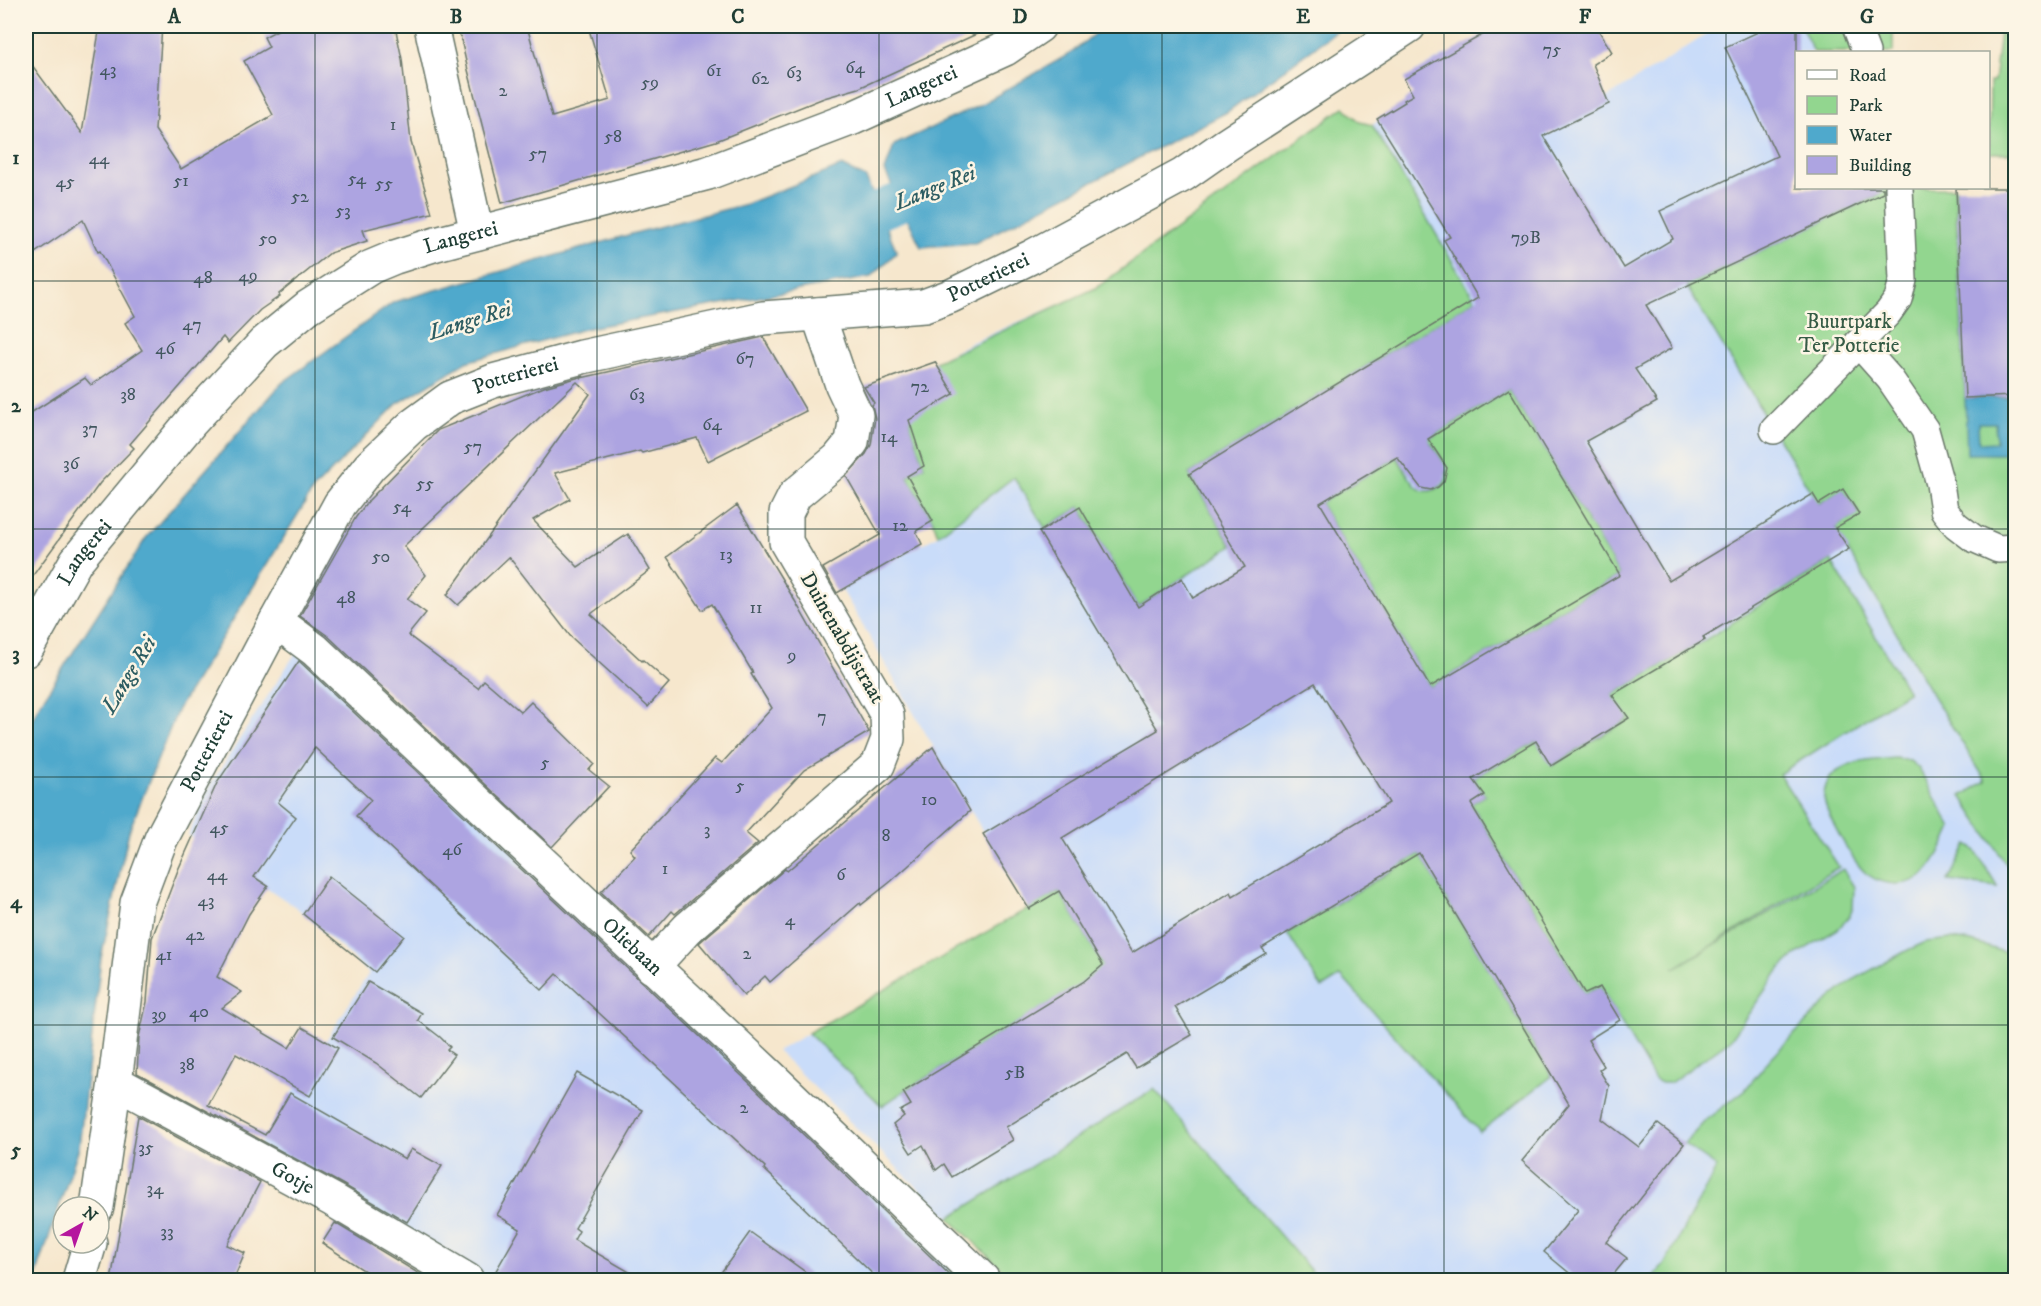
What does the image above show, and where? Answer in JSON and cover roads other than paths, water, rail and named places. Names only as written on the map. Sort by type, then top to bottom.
[{"type":"street","points":[[431,26],[477,233]]},
{"type":"street","name":"Langerei","points":[[26,650],[76,561],[191,422],[264,343],[308,307],[371,267],[395,257],[477,233],[708,173],[852,118],[1005,49],[1039,26]]},
{"type":"street","name":"Potterierei","points":[[99,1195],[137,903],[161,839],[340,504],[364,473],[413,425],[450,398],[493,381],[593,354],[763,318],[924,306],[961,292],[1183,175],[1409,26]]},
{"type":"street","points":[[1856,26],[1866,51]]},
{"type":"street","points":[[1774,430],[1898,299],[1903,280],[1899,189]]},
{"type":"street","name":"Duinenabdijstraat","points":[[652,967],[688,928],[878,765],[888,739],[887,715],[786,542],[786,513],[795,495],[838,459],[852,442],[856,415],[842,385],[818,314]]},
{"type":"street","points":[[1858,343],[1890,379],[1925,430],[1940,484],[1944,510],[1956,525],[1973,538],[1998,549],[2016,548]]},
{"type":"street","name":"Oliebaan","points":[[276,621],[306,642],[770,1076],[983,1281]]},
{"type":"street","name":"Gotje","points":[[115,1082],[333,1200],[467,1281]]},
{"type":"street","points":[[79,1281],[87,1255]]},
{"type":"water","points":[[1104,26],[1343,26],[1227,112],[975,243],[921,247],[885,171],[894,145],[978,106],[1071,53]]},
{"type":"water","points":[[842,166],[866,178],[897,252],[871,277],[588,328],[466,362],[397,404],[313,490],[178,709],[129,831],[101,958],[79,1147],[63,1195],[51,1195],[51,1231],[36,1276],[33,1280],[26,1280],[26,733],[38,707],[146,538],[282,383],[394,302],[635,233],[746,204]]},
{"type":"water","points":[[2015,397],[2015,454],[1967,454],[1965,398]],"holes":[[[1978,423],[1995,423],[1996,442],[1979,443]]]},
{"type":"waterway","name":"Lange Rei","points":[[831,230],[949,182]]},
{"type":"park label","name":"Buurtpark Ter Potterie","points":[[1849,334]]}]
